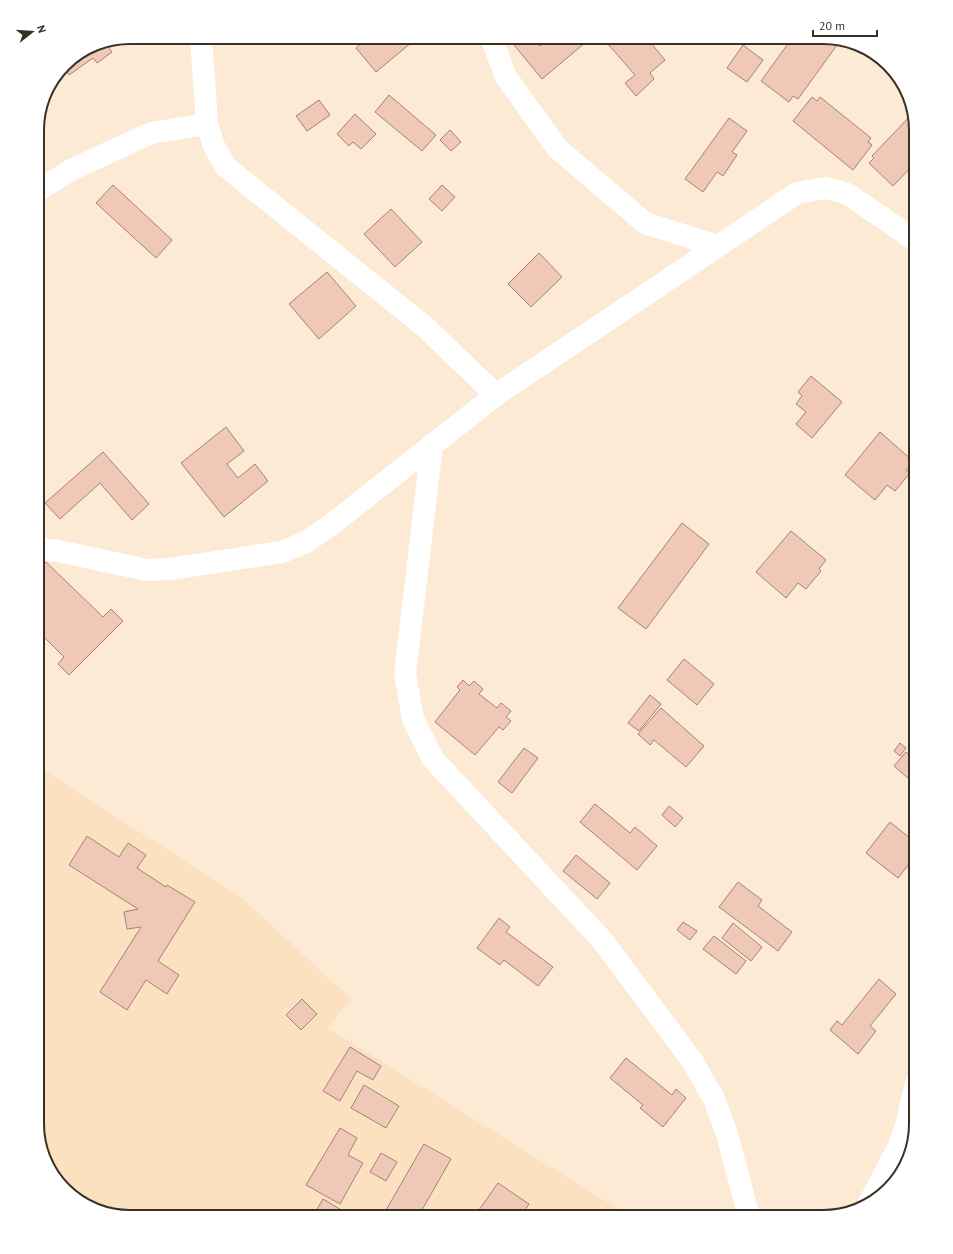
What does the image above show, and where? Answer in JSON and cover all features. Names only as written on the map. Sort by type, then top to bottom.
[{"type":"street","points":[[201,44],[207,124],[214,146],[226,167],[424,326],[496,395]]},
{"type":"street","points":[[494,44],[506,77],[557,148],[644,223],[717,246]]},
{"type":"street","points":[[44,187],[71,170],[151,133],[207,124]]},
{"type":"street","points":[[44,549],[58,550],[147,570],[170,569],[282,552],[306,542],[332,524],[496,395],[797,193],[826,188],[848,194],[909,236]]},
{"type":"street","points":[[432,445],[405,674],[413,719],[433,759],[602,940],[693,1062],[714,1099],[722,1120],[747,1210]]},
{"type":"street","points":[[875,1193],[900,1146],[909,1113]]},
{"type":"shaded area","points":[[44,770],[241,897],[351,999],[328,1028],[620,1210],[130,1210],[108,1207],[87,1198],[78,1192],[65,1181],[53,1162],[47,1146],[44,1124]]},
{"type":"building","points":[[360,44],[410,44],[376,72],[356,48]]},
{"type":"building","points":[[513,44],[538,44],[540,46],[542,44],[584,44],[542,79]]},
{"type":"building","points":[[608,44],[652,44],[665,60],[650,73],[654,79],[636,96],[625,83],[635,75]]},
{"type":"building","points":[[788,44],[828,44],[837,46],[798,99],[793,96],[789,102],[761,81]]},
{"type":"building","points":[[743,45],[763,60],[747,82],[727,68]]},
{"type":"building","points":[[110,47],[109,48],[112,52],[97,63],[93,58],[69,75],[67,71],[73,65],[97,51]]},
{"type":"building","points":[[389,95],[436,135],[422,151],[375,112]]},
{"type":"building","points":[[812,97],[817,101],[820,97],[871,138],[868,142],[872,145],[853,170],[793,121]]},
{"type":"building","points":[[319,100],[330,115],[307,131],[296,116]]},
{"type":"building","points":[[355,114],[376,134],[361,149],[353,142],[349,146],[337,134]]},
{"type":"building","points":[[729,118],[747,131],[732,152],[737,155],[723,176],[717,172],[703,192],[685,179]]},
{"type":"building","points":[[908,118],[909,169],[893,186],[869,163],[874,158],[872,156]]},
{"type":"building","points":[[450,130],[461,142],[451,151],[440,140]]},
{"type":"building","points":[[113,185],[172,240],[156,258],[96,203]]},
{"type":"building","points":[[442,185],[455,197],[442,211],[429,199]]},
{"type":"building","points":[[391,209],[422,242],[395,267],[364,234]]},
{"type":"building","points":[[539,253],[562,277],[531,307],[508,284]]},
{"type":"building","points":[[327,272],[356,306],[319,339],[289,304]]},
{"type":"building","points":[[811,376],[842,402],[812,438],[796,424],[806,412],[796,404],[802,396],[798,392]]},
{"type":"building","points":[[226,427],[244,451],[227,464],[238,478],[255,464],[268,481],[224,517],[181,463]]},
{"type":"building","points":[[880,432],[909,457],[909,466],[906,470],[909,474],[895,491],[887,485],[875,500],[845,475]]},
{"type":"building","points":[[103,452],[149,504],[132,520],[100,483],[60,519],[45,503]]},
{"type":"building","points":[[682,523],[709,544],[646,629],[618,608]]},
{"type":"building","points":[[791,531],[826,560],[819,569],[821,571],[806,589],[798,583],[786,598],[756,572]]},
{"type":"building","points":[[46,562],[103,617],[111,609],[123,621],[69,675],[58,664],[64,657],[44,637],[44,564]]},
{"type":"building","points":[[684,659],[714,684],[697,705],[667,680]]},
{"type":"building","points":[[463,680],[469,686],[474,681],[483,689],[479,694],[497,708],[501,703],[511,711],[506,717],[511,721],[503,730],[499,727],[475,755],[435,722],[460,690],[457,687]]},
{"type":"building","points":[[650,695],[661,704],[639,731],[628,723]]},
{"type":"building","points":[[661,708],[704,746],[686,767],[654,740],[650,745],[638,734]]},
{"type":"building","points":[[900,743],[906,748],[900,756],[894,751]]},
{"type":"building","points":[[524,748],[538,758],[512,793],[498,782]]},
{"type":"building","points":[[906,752],[909,755],[909,779],[894,766]]},
{"type":"building","points":[[595,804],[630,833],[635,827],[657,846],[637,870],[580,822]]},
{"type":"building","points":[[669,806],[683,818],[675,827],[662,815]]},
{"type":"building","points":[[890,822],[909,837],[909,864],[898,878],[866,853]]},
{"type":"building","points":[[87,836],[119,857],[128,843],[146,855],[137,868],[166,887],[167,885],[195,902],[158,961],[179,975],[167,994],[146,980],[127,1010],[100,992],[141,927],[127,929],[124,912],[138,909],[69,865]]},
{"type":"building","points":[[576,855],[610,883],[597,899],[563,871]]},
{"type":"building","points":[[738,882],[762,900],[758,906],[792,932],[778,951],[719,907]]},
{"type":"building","points":[[499,918],[510,927],[506,932],[553,967],[538,986],[504,960],[500,965],[477,948]]},
{"type":"building","points":[[683,922],[697,931],[690,940],[677,930]]},
{"type":"building","points":[[733,923],[762,947],[751,961],[722,938]]},
{"type":"building","points":[[714,936],[746,961],[736,974],[703,949]]},
{"type":"building","points":[[879,979],[896,994],[870,1026],[876,1031],[858,1054],[830,1030],[837,1021],[842,1025]]},
{"type":"building","points":[[302,999],[317,1014],[301,1030],[286,1015]]},
{"type":"building","points":[[350,1047],[381,1066],[373,1080],[357,1071],[340,1101],[323,1091]]},
{"type":"building","points":[[626,1058],[672,1095],[676,1089],[686,1098],[663,1127],[640,1108],[643,1105],[610,1078]]},
{"type":"building","points":[[364,1085],[399,1106],[386,1128],[351,1108]]},
{"type":"building","points":[[340,1128],[357,1138],[348,1155],[363,1163],[340,1204],[306,1185]]},
{"type":"building","points":[[424,1144],[451,1159],[422,1210],[386,1210]]},
{"type":"building","points":[[381,1153],[397,1162],[386,1181],[370,1172]]},
{"type":"building","points":[[498,1183],[529,1204],[525,1210],[479,1210]]},
{"type":"building","points":[[323,1199],[341,1210],[317,1210]]}]
